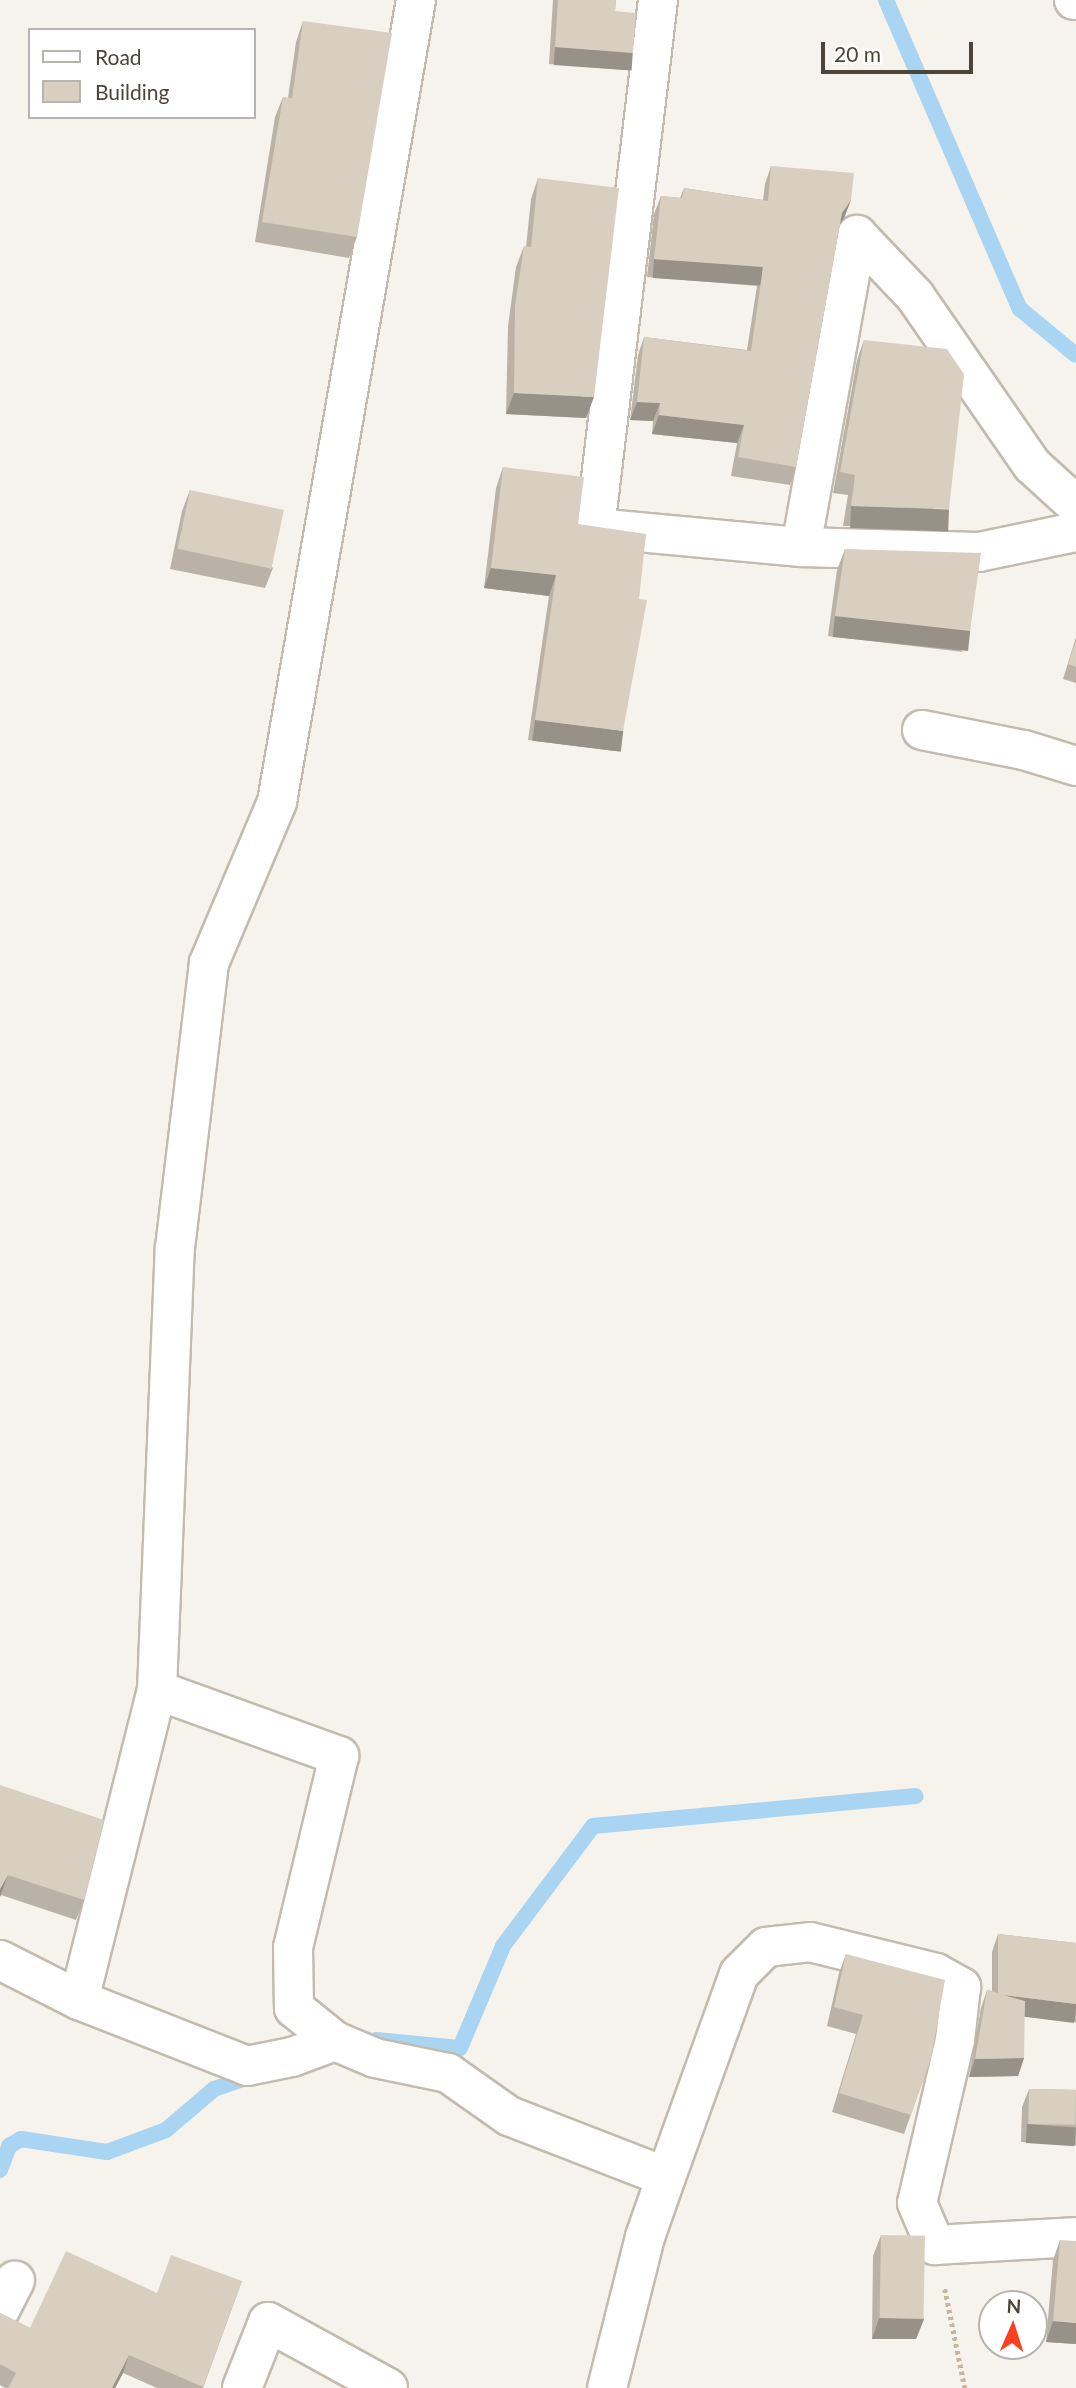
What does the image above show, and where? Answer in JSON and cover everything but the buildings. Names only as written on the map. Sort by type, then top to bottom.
[{"type":"street","points":[[79,2000],[158,1690],[175,1248],[209,963],[276,802],[416,0]]},
{"type":"street","points":[[658,0],[595,528],[801,547],[979,552],[1076,532]]},
{"type":"street","points":[[801,547],[857,235],[915,296],[1032,465],[1076,505]]},
{"type":"street","points":[[922,730],[1024,750],[1076,766]]},
{"type":"street","points":[[158,1690],[339,1756],[293,1947],[294,2008],[335,2041],[375,2058],[448,2073],[509,2116],[666,2177]]},
{"type":"street","points":[[607,2388],[645,2237],[739,1974],[766,1947],[810,1942],[923,1970],[961,1987],[955,2040],[917,2203],[936,2245],[1076,2237]]},
{"type":"street","points":[[0,1960],[79,2000],[247,2066],[292,2057],[335,2041]]},
{"type":"street","points":[[242,2388],[268,2322],[388,2388]]},
{"type":"path","points":[[936,2245],[965,2388]]},
{"type":"waterway","points":[[886,0],[1020,309],[1076,355]]},
{"type":"waterway","points":[[376,2040],[460,2048],[503,1946],[593,1826],[916,1796]]},
{"type":"waterway","points":[[0,2170],[9,2146],[21,2139],[107,2152],[166,2130],[214,2089],[255,2075]]}]
